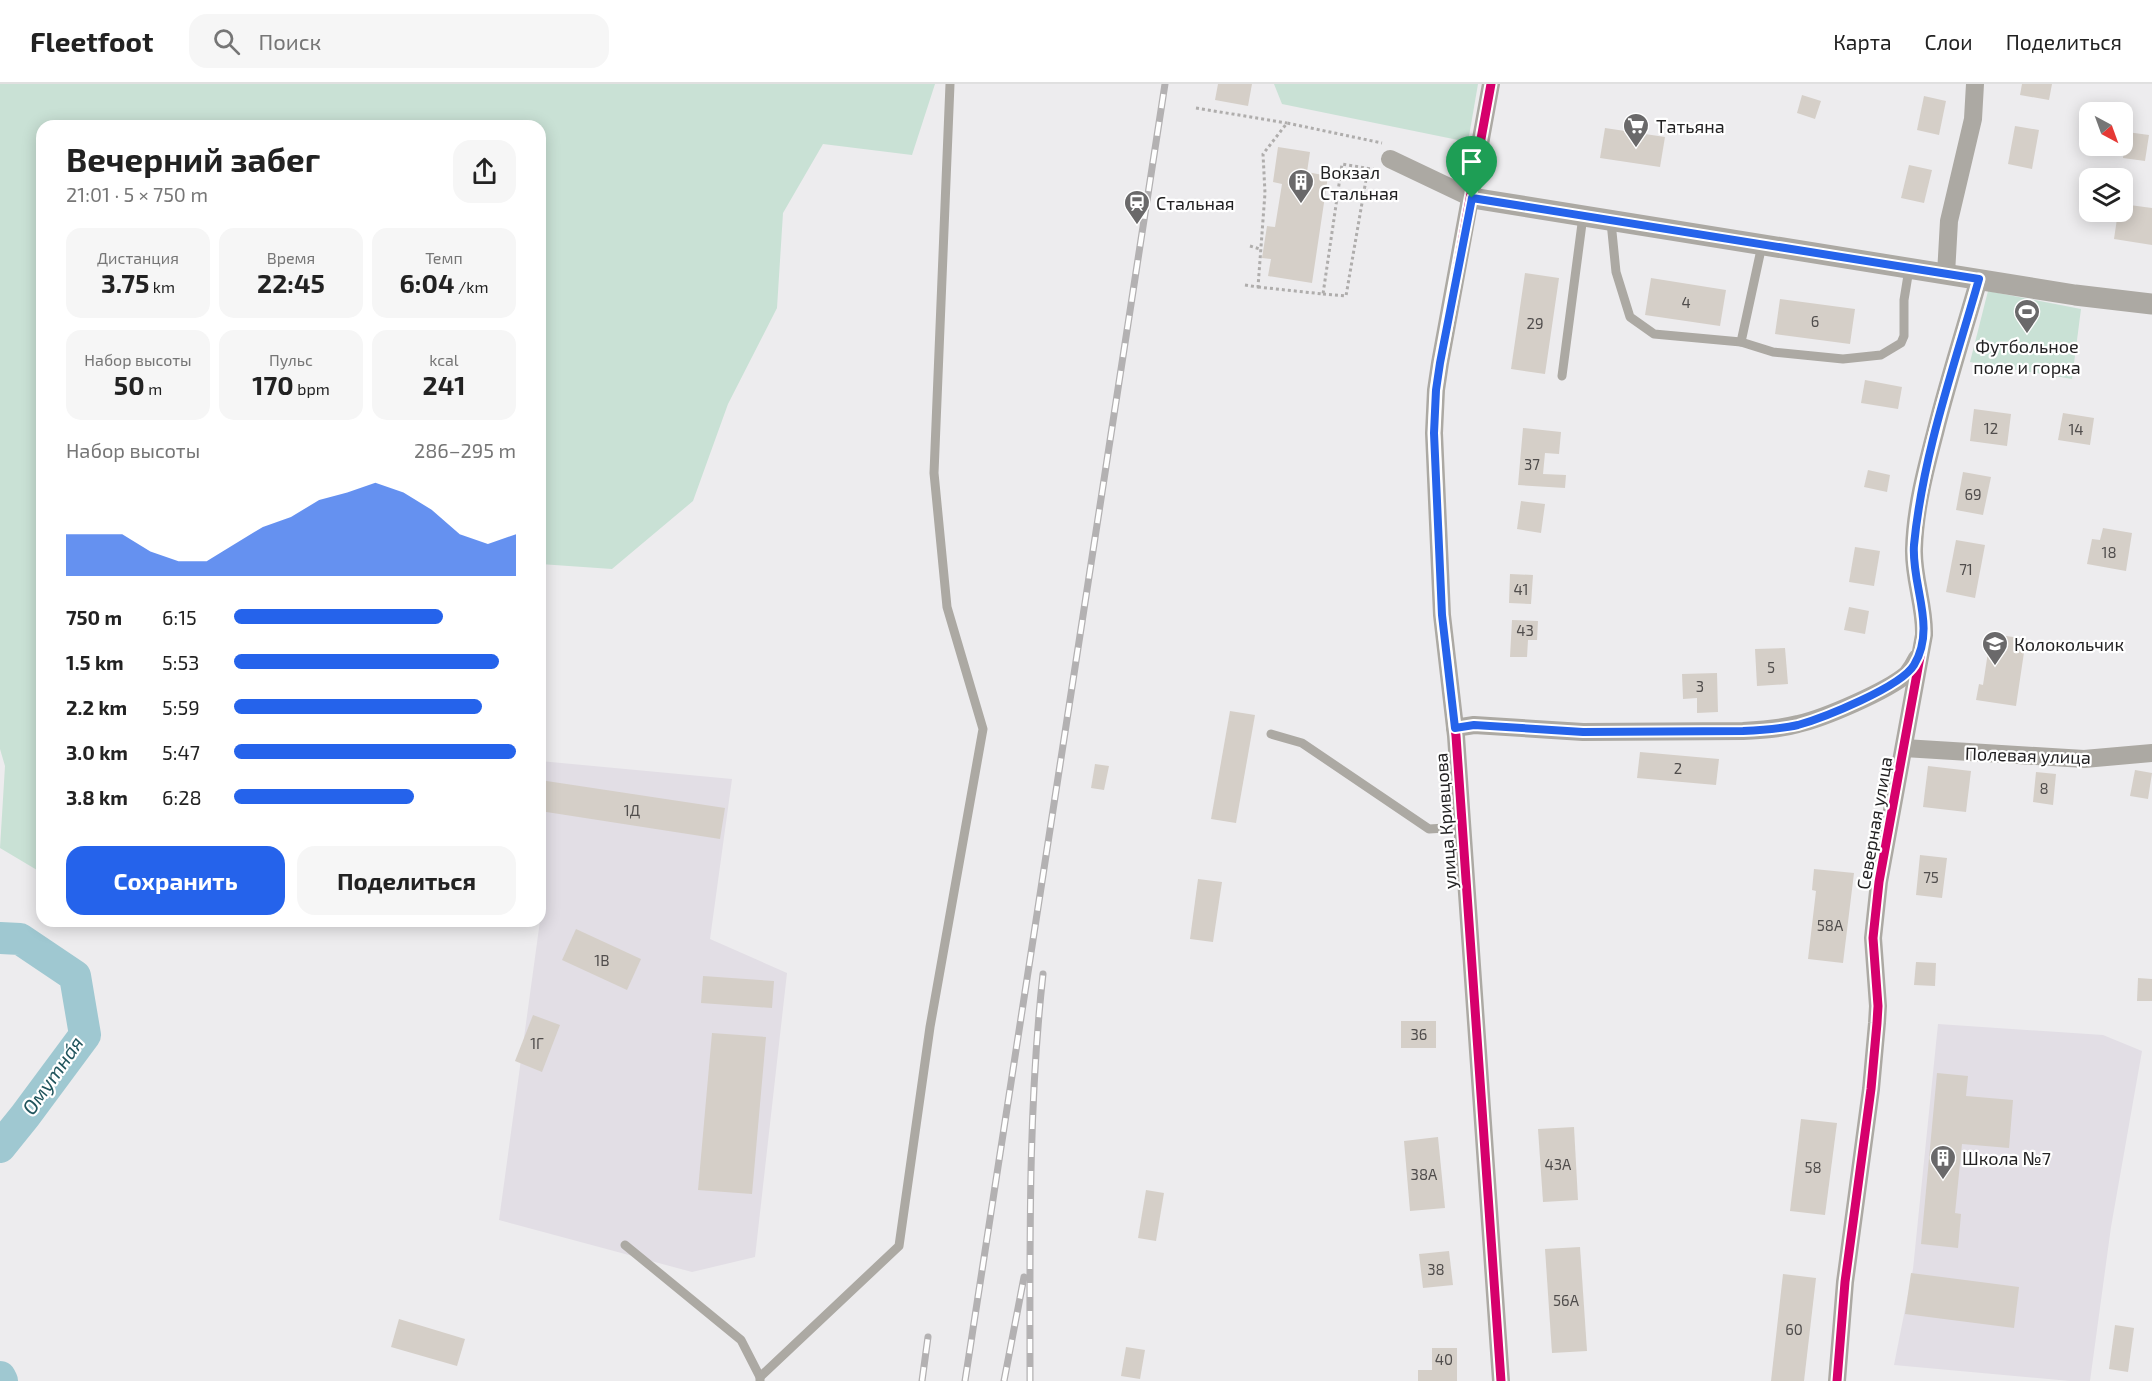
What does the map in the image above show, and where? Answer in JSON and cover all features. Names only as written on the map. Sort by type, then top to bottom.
[{"type":"street","name":"улица Кривцова","points":[[1491,84],[1439,372],[1434,433],[1442,615],[1455,728],[1501,1381]]},
{"type":"street","points":[[1946,274],[1949,221],[1973,119],[1975,84]]},
{"type":"street","points":[[1384,158],[1472,198],[2075,295],[2152,304]]},
{"type":"street","name":"Северная улица","points":[[1837,1381],[1845,1282],[1871,1089],[1878,1006],[1873,938],[1875,914],[1924,622],[1915,573],[1917,510],[1953,363],[1979,279]]},
{"type":"street","points":[[1455,728],[1474,725],[1583,732],[1732,732],[1796,725],[1871,695],[1894,683],[1914,665],[1921,648]]},
{"type":"street","name":"Полевая улица","points":[[1904,748],[2084,759],[2152,753]]},
{"type":"lane","points":[[625,1245],[741,1340],[760,1379],[899,1246],[930,1027],[983,729],[947,607],[934,473],[950,84]]},
{"type":"lane","points":[[1562,376],[1583,216]]},
{"type":"lane","points":[[1611,222],[1616,272],[1630,316],[1654,334],[1741,342],[1773,352],[1843,359],[1881,355],[1901,343],[1904,336],[1904,300],[1910,268]]},
{"type":"lane","points":[[1741,342],[1762,245]]},
{"type":"lane","points":[[1271,734],[1302,743],[1429,829],[1462,827]]},
{"type":"path","points":[[1196,108],[1287,123],[1384,158]]},
{"type":"path","points":[[1258,288],[1265,193],[1263,154],[1287,123]]},
{"type":"path","points":[[1323,294],[1342,164],[1368,168],[1384,158]]},
{"type":"path","points":[[1245,285],[1346,296],[1368,168]]},
{"type":"path","points":[[1250,246],[1260,249]]},
{"type":"shaded area","points":[[546,762],[732,779],[710,939],[787,973],[755,1257],[692,1272],[499,1220],[539,927],[546,927]]},
{"type":"shaded area","points":[[1938,1024],[2103,1035],[2142,1051],[2111,1227],[2090,1381],[1894,1365],[1913,1269]]},
{"type":"green space","points":[[0,84],[935,84],[912,155],[823,144],[783,213],[777,308],[728,404],[693,501],[612,569],[546,564],[546,120],[36,120],[36,869],[0,848],[5,766],[0,749]]},
{"type":"green space","points":[[1274,84],[1478,84],[1468,142],[1282,104]]},
{"type":"green space","name":"Футбольное поле и горка","points":[[1988,291],[2081,309],[2072,379],[1970,362]]},
{"type":"building","points":[[1218,84],[1252,84],[1248,106],[1215,100]]},
{"type":"building","points":[[2022,84],[2052,84],[2049,100],[2020,95]]},
{"type":"building","points":[[1802,95],[1821,101],[1815,119],[1797,113]]},
{"type":"building","points":[[1924,96],[1946,101],[1939,135],[1917,130]]},
{"type":"building","points":[[2015,126],[2039,130],[2032,169],[2008,164]]},
{"type":"building","points":[[1605,128],[1665,137],[1660,167],[1600,158]]},
{"type":"building","points":[[2133,133],[2149,135],[2145,161],[2123,158],[2123,156],[2133,156]]},
{"type":"building","name":"Вокзал Стальная","points":[[1278,147],[1310,152],[1307,172],[1328,176],[1312,283],[1268,276],[1271,259],[1262,258],[1267,226],[1275,227],[1282,184],[1273,182]]},
{"type":"building","points":[[1909,165],[1932,170],[1924,203],[1901,198]]},
{"type":"building","points":[[2133,205],[2152,208],[2152,245],[2114,239],[2117,222],[2133,222]]},
{"type":"building","points":[[1525,273],[1559,278],[1545,374],[1511,369]]},
{"type":"building","points":[[1651,278],[1726,290],[1720,326],[1645,315]]},
{"type":"building","points":[[1780,299],[1855,309],[1850,344],[1775,334]]},
{"type":"building","points":[[1865,380],[1902,387],[1898,409],[1861,403]]},
{"type":"building","points":[[1974,409],[2011,414],[2007,446],[1970,441]]},
{"type":"building","points":[[2063,413],[2094,418],[2090,445],[2058,440]]},
{"type":"building","points":[[1523,428],[1561,432],[1559,454],[1545,453],[1543,474],[1566,475],[1565,488],[1518,485]]},
{"type":"building","points":[[1868,470],[1890,475],[1887,492],[1864,487]]},
{"type":"building","points":[[1963,472],[1991,477],[1983,515],[1956,510]]},
{"type":"building","points":[[1521,501],[1545,504],[1541,533],[1517,529]]},
{"type":"building","points":[[2103,528],[2132,533],[2126,571],[2087,564],[2092,539],[2100,540]]},
{"type":"building","points":[[1956,540],[1985,545],[1975,598],[1946,592]]},
{"type":"building","points":[[1855,547],[1880,551],[1874,586],[1849,582]]},
{"type":"building","points":[[1510,574],[1533,575],[1531,604],[1509,603]]},
{"type":"building","points":[[1849,607],[1869,611],[1865,634],[1844,630]]},
{"type":"building","points":[[1512,620],[1538,621],[1537,640],[1528,640],[1527,657],[1510,657]]},
{"type":"building","points":[[1987,633],[2026,639],[2016,706],[1976,700],[1979,684],[1983,685],[1988,652],[1984,651]]},
{"type":"building","points":[[1785,648],[1788,684],[1757,686],[1755,649]]},
{"type":"building","points":[[1717,673],[1718,712],[1697,713],[1697,698],[1683,699],[1682,674]]},
{"type":"building","points":[[1230,711],[1255,715],[1236,823],[1211,819]]},
{"type":"building","points":[[1640,752],[1719,759],[1716,785],[1637,778]]},
{"type":"building","points":[[1095,764],[1109,766],[1104,790],[1091,788]]},
{"type":"building","points":[[1928,766],[1971,771],[1966,812],[1923,807]]},
{"type":"building","points":[[2135,770],[2152,773],[2148,799],[2130,796]]},
{"type":"building","points":[[2036,772],[2056,774],[2053,805],[2033,802]]},
{"type":"building","points":[[546,781],[725,808],[720,839],[546,812]]},
{"type":"building","points":[[1920,855],[1947,858],[1942,898],[1916,895]]},
{"type":"building","points":[[1814,869],[1854,873],[1843,963],[1808,959],[1816,891],[1812,890]]},
{"type":"building","points":[[1198,879],[1222,882],[1213,942],[1190,939]]},
{"type":"building","points":[[576,929],[641,959],[627,990],[562,960]]},
{"type":"building","points":[[1916,962],[1936,963],[1935,986],[1914,985]]},
{"type":"building","points":[[703,976],[774,981],[772,1008],[701,1003]]},
{"type":"building","points":[[2138,978],[2152,979],[2152,1001],[2137,1001]]},
{"type":"building","points":[[533,1015],[560,1025],[542,1072],[515,1061]]},
{"type":"building","points":[[1401,1021],[1436,1021],[1436,1048],[1401,1048]]},
{"type":"building","points":[[712,1033],[766,1037],[752,1194],[698,1190]]},
{"type":"building","name":"Школа №7","points":[[1937,1073],[1968,1076],[1966,1096],[2013,1100],[2009,1148],[1962,1144],[1955,1213],[1961,1214],[1958,1248],[1921,1244]]},
{"type":"building","points":[[1801,1119],[1837,1123],[1825,1215],[1790,1211]]},
{"type":"building","points":[[1574,1127],[1578,1200],[1543,1202],[1538,1129]]},
{"type":"building","points":[[1438,1137],[1445,1208],[1410,1211],[1404,1141]]},
{"type":"building","points":[[1146,1190],[1164,1193],[1156,1241],[1138,1238]]},
{"type":"building","points":[[1580,1247],[1587,1351],[1552,1353],[1545,1249]]},
{"type":"building","points":[[1449,1251],[1453,1285],[1423,1288],[1419,1254]]},
{"type":"building","points":[[1911,1273],[2019,1287],[2014,1328],[1905,1314]]},
{"type":"building","points":[[1783,1274],[1816,1278],[1804,1381],[1771,1381]]},
{"type":"building","points":[[399,1319],[465,1339],[457,1366],[391,1347]]},
{"type":"building","points":[[2115,1325],[2134,1328],[2128,1372],[2109,1369]]},
{"type":"building","points":[[1126,1347],[1145,1350],[1140,1379],[1121,1376]]},
{"type":"building","points":[[1432,1348],[1457,1348],[1457,1381],[1418,1381],[1418,1370],[1432,1370]]},
{"type":"waterway","name":"Омутна́я","points":[[0,938],[20,939],[75,976],[85,1035],[0,1147]]},
{"type":"waterway","name":"Омутна́я","points":[[0,1377],[2,1381]]},
{"type":"railway","points":[[965,1381],[1165,84]]},
{"type":"railway","points":[[1030,1381],[1032,1126],[1043,974]]},
{"type":"railway","points":[[1004,1381],[1024,1277]]},
{"type":"railway","points":[[922,1381],[928,1337]]},
{"type":"cycle path","points":[[1491,84],[1440,363],[1434,433],[1442,615],[1456,736],[1501,1381]]},
{"type":"cycle path","points":[[1837,1381],[1845,1282],[1871,1089],[1877,1023],[1873,938],[1879,882],[1924,635],[1923,613],[1914,560],[1916,520],[1924,476],[1940,414],[1979,279]]},
{"type":"place","name":"Татьяна","points":[[1636,149]]},
{"type":"place","name":"Вокзал Стальная","points":[[1301,205]]},
{"type":"place","name":"Стальная","points":[[1137,226]]},
{"type":"place","name":"Футбольное поле и горка","points":[[2027,335]]},
{"type":"place","name":"Колокольчик","points":[[1995,667]]},
{"type":"place","name":"Школа №7","points":[[1943,1181]]},
{"type":"route","points":[[1472,198],[1979,279],[1953,363],[1917,510],[1915,573],[1924,622],[1924,635],[1914,665],[1908,673],[1871,695],[1809,721],[1769,729],[1583,732],[1474,725],[1455,728],[1442,615],[1434,433],[1440,363],[1472,198]]}]
